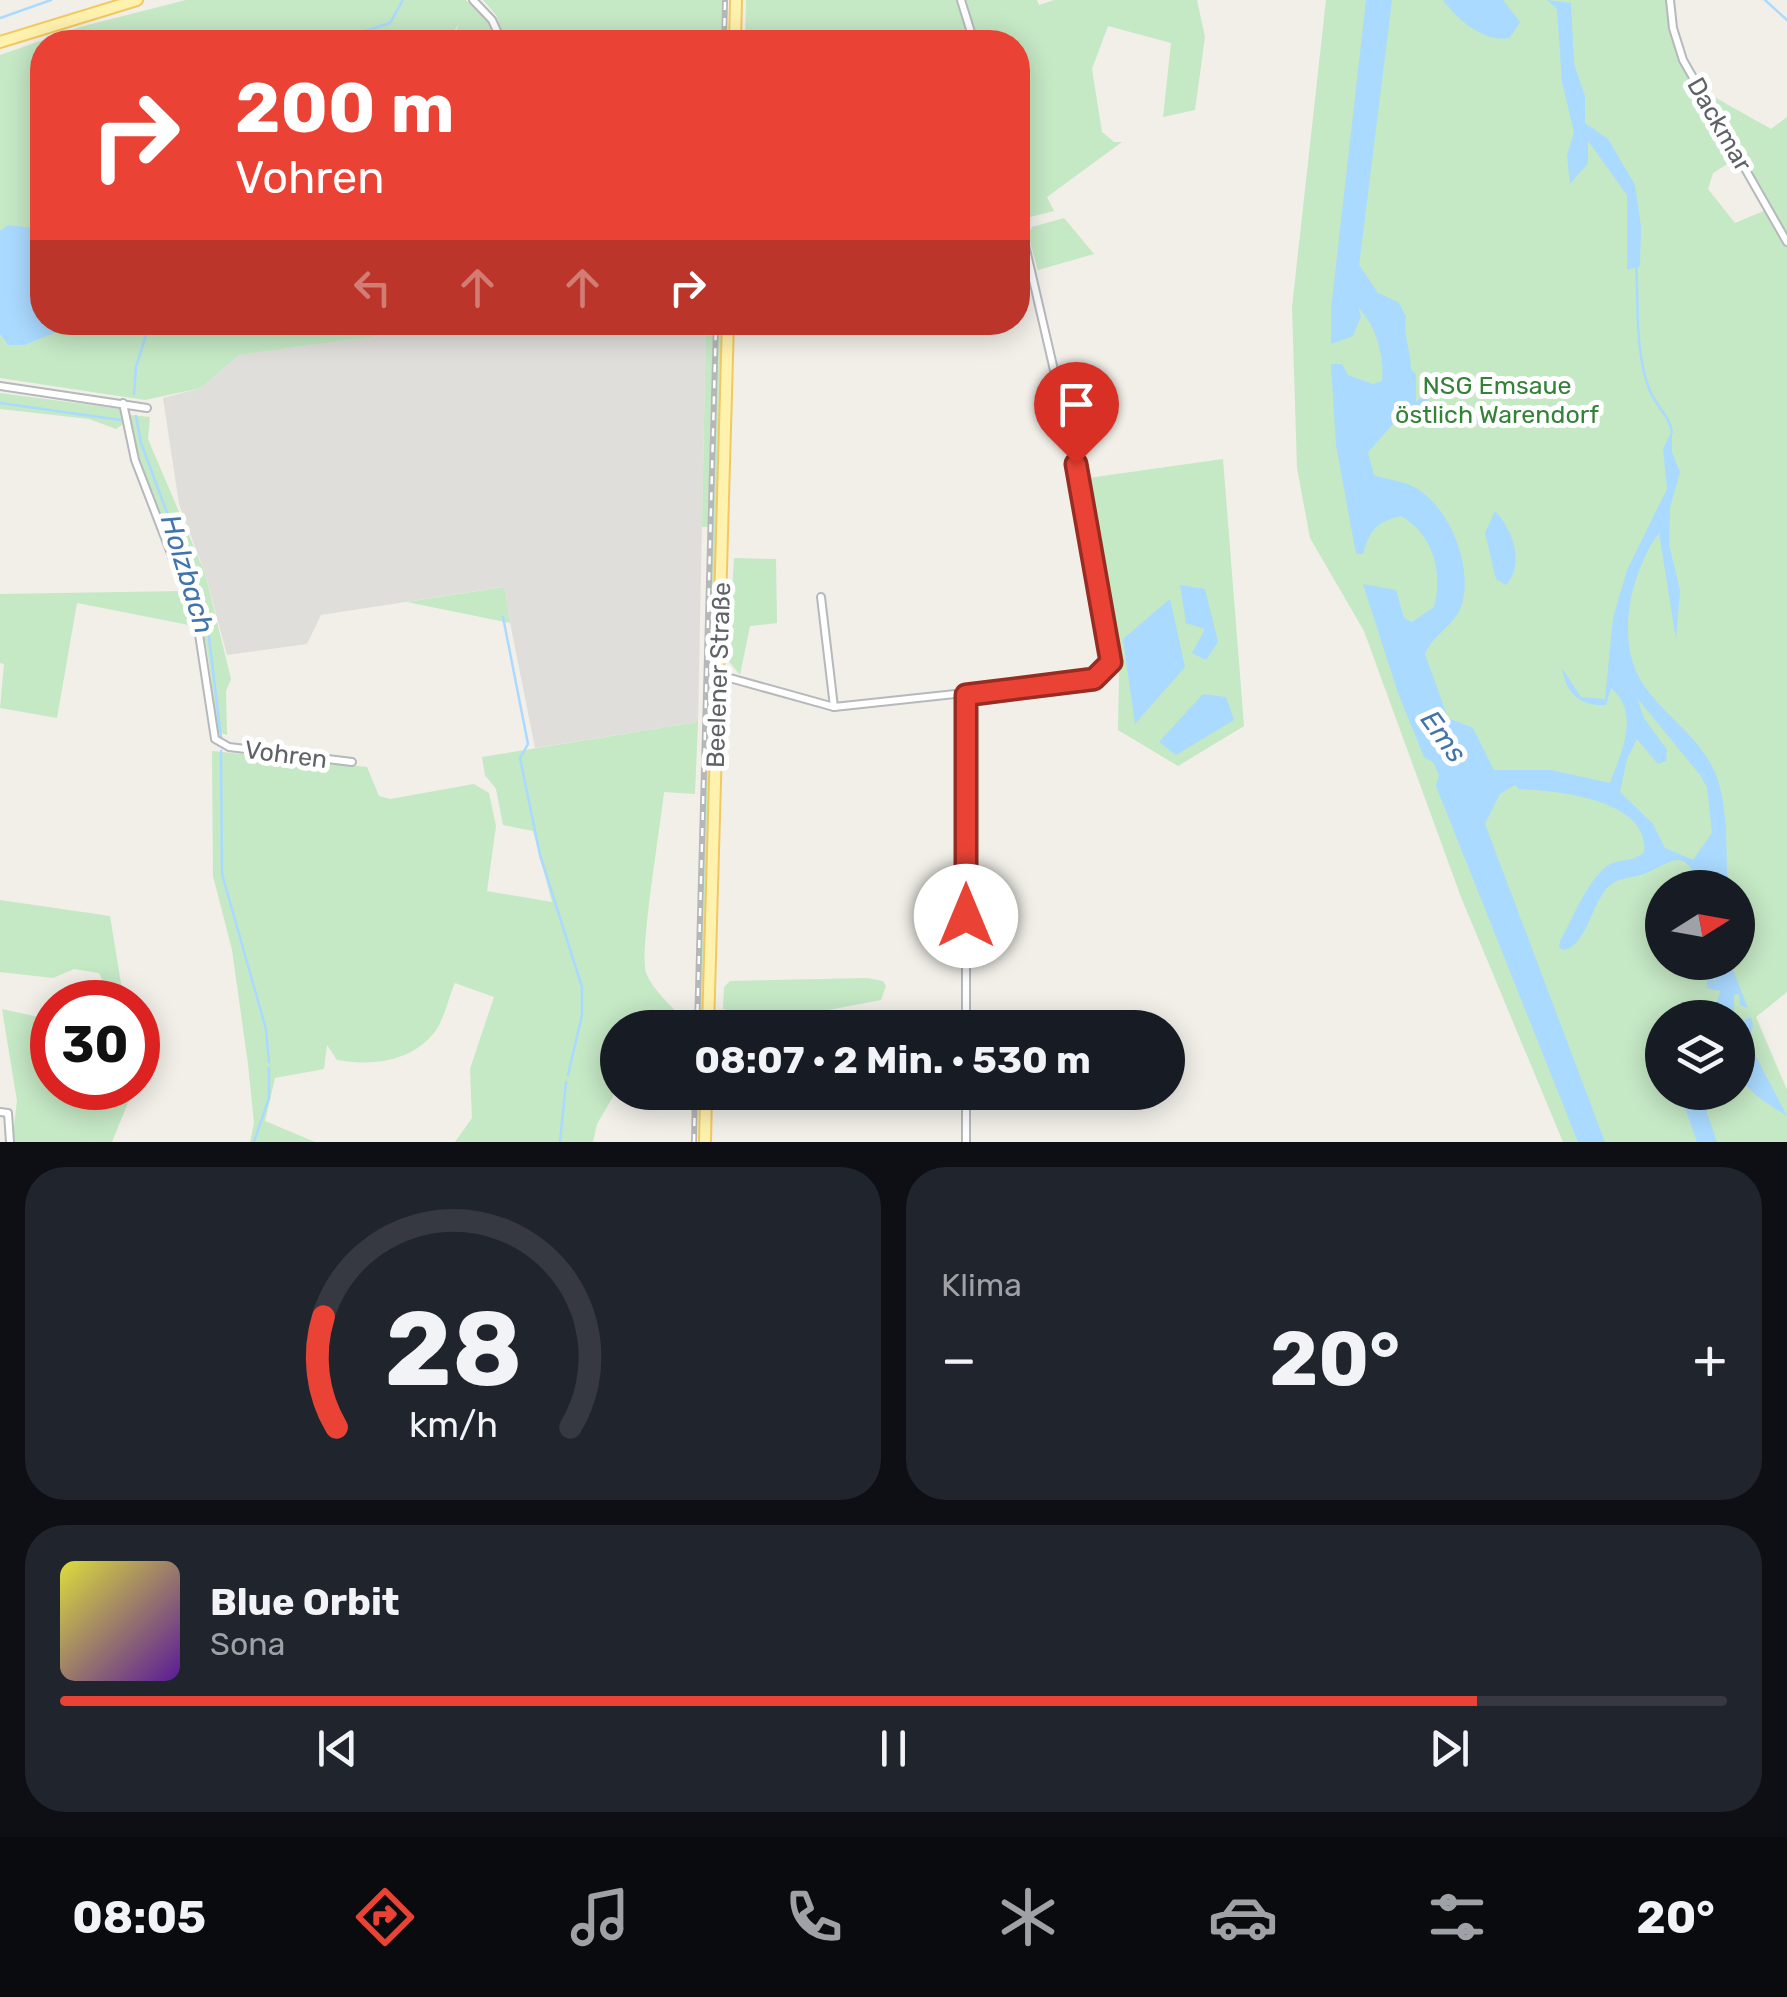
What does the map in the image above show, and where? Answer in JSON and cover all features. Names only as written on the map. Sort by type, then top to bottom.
[{"type":"main road","points":[[39,30],[137,0]]},
{"type":"main road","points":[[735,30],[736,0]]},
{"type":"main road","points":[[0,42],[30,33]]},
{"type":"main road","name":"Beelener Straße","points":[[709,1010],[728,335]]},
{"type":"main road","points":[[705,1142],[706,1110]]},
{"type":"street","points":[[473,0],[497,30]]},
{"type":"street","points":[[961,0],[970,30]]},
{"type":"street","name":"Dackmar","points":[[1670,0],[1683,60],[1787,242]]},
{"type":"street","points":[[718,675],[834,707],[1094,679],[1108,669],[1112,654],[1076,464],[1030,267]]},
{"type":"street","points":[[0,386],[148,408]]},
{"type":"street","name":"Vohren","points":[[122,403],[134,460],[197,622],[215,740],[230,748],[352,762]]},
{"type":"street","points":[[821,597],[834,707]]},
{"type":"street","points":[[966,695],[966,1010]]},
{"type":"street","points":[[966,1110],[966,1142]]},
{"type":"street","points":[[0,1112],[8,1113],[10,1142]]},
{"type":"shaded area","points":[[384,335],[706,335],[698,722],[535,748],[503,587],[321,615],[307,644],[227,655],[205,573],[179,504],[163,398],[201,388],[239,355]]},
{"type":"green space","points":[[186,0],[466,0],[491,30],[456,30],[459,24],[455,30],[71,30]]},
{"type":"green space","points":[[483,0],[722,0],[721,30],[502,30],[496,15]]},
{"type":"green space","points":[[746,0],[958,0],[967,30],[745,30]]},
{"type":"green space","points":[[964,0],[1037,0],[1039,5],[1054,0],[1197,0],[1205,37],[1195,110],[1163,117],[1171,43],[1108,26],[1092,69],[1102,132],[1114,142],[1122,142],[1047,197],[1054,211],[1030,217],[1030,30],[973,30]]},
{"type":"green space","name":"NSG Emsaue östlich Warendorf","points":[[1326,0],[1668,0],[1676,51],[1696,82],[1771,129],[1787,117],[1787,992],[1756,1017],[1787,1090],[1787,1142],[1563,1142],[1461,897],[1364,631],[1310,538],[1297,468],[1292,307]],"holes":[[[1737,158],[1766,210],[1735,223],[1708,189],[1713,173]]]},
{"type":"green space","points":[[30,44],[30,230],[0,231],[0,55]]},
{"type":"green space","points":[[1064,218],[1094,254],[1038,270],[1030,242],[1032,227]]},
{"type":"green space","points":[[0,334],[8,345],[25,345],[48,335],[384,335],[239,355],[201,388],[145,400],[0,378]]},
{"type":"green space","points":[[706,335],[713,335],[708,527],[702,527]]},
{"type":"green space","points":[[718,335],[722,335],[702,1010],[699,1010]]},
{"type":"green space","points":[[0,393],[121,409],[123,424],[116,429],[89,419],[0,409]]},
{"type":"green space","points":[[130,415],[150,417],[148,439],[205,573],[231,679],[226,691],[227,735],[216,731],[202,623],[146,481]]},
{"type":"green space","points":[[1223,459],[1244,726],[1178,766],[1118,730],[1119,674],[1081,479]]},
{"type":"green space","points":[[734,558],[776,559],[777,623],[750,626],[740,675],[728,660]]},
{"type":"green space","points":[[504,587],[510,623],[407,602]]},
{"type":"green space","points":[[182,591],[194,626],[77,603],[57,718],[0,708],[4,664],[0,663],[0,594]]},
{"type":"green space","points":[[698,722],[695,794],[664,792],[648,916],[646,973],[675,1010],[600,1010],[600,1110],[605,1110],[593,1142],[455,1142],[472,1118],[470,1069],[494,997],[455,983],[437,1029],[413,1051],[389,1060],[350,1062],[337,1060],[327,1045],[324,1069],[275,1078],[265,1121],[315,1142],[250,1142],[254,1123],[248,1064],[232,950],[213,876],[212,751],[367,767],[379,796],[390,799],[474,784],[489,793],[496,826],[487,891],[552,902],[533,831],[503,825],[496,789],[485,775],[482,757]]},
{"type":"green space","points":[[0,900],[110,916],[120,980],[102,980],[99,973],[74,969],[53,978],[0,972]]},
{"type":"green space","points":[[867,978],[883,981],[886,986],[881,1000],[828,1010],[726,1010],[723,1009],[724,987],[730,981]]},
{"type":"green space","points":[[2,1009],[30,1015],[30,1110],[125,1110],[112,1142],[12,1142],[17,1101]]},
{"type":"water","name":"Ems","points":[[1366,0],[1392,0],[1359,265],[1378,293],[1398,302],[1406,316],[1411,369],[1416,374],[1416,402],[1427,393],[1432,396],[1408,420],[1394,423],[1368,452],[1374,475],[1408,484],[1425,495],[1455,537],[1464,572],[1462,604],[1425,654],[1448,718],[1473,728],[1494,770],[1551,770],[1610,783],[1626,734],[1620,698],[1611,688],[1606,705],[1581,700],[1571,691],[1562,668],[1581,697],[1605,699],[1613,618],[1627,570],[1667,489],[1663,449],[1672,430],[1672,452],[1680,472],[1670,508],[1669,545],[1680,590],[1676,639],[1659,533],[1634,586],[1629,648],[1643,684],[1697,744],[1718,779],[1727,870],[1691,870],[1677,860],[1619,880],[1604,892],[1583,933],[1565,950],[1559,948],[1560,941],[1593,881],[1607,866],[1644,852],[1642,834],[1632,820],[1597,801],[1519,789],[1515,785],[1500,794],[1485,824],[1605,1142],[1578,1142],[1436,786],[1439,775],[1433,762],[1424,757],[1398,693],[1363,584],[1396,590],[1404,618],[1412,622],[1434,607],[1436,568],[1421,533],[1401,516],[1380,524],[1363,554],[1356,554],[1336,445],[1331,364],[1342,364],[1348,375],[1373,384],[1382,381],[1382,362],[1374,332],[1358,308],[1361,317],[1353,336],[1331,344],[1331,309]],"holes":[[[1637,698],[1707,787],[1712,833],[1693,860],[1665,848],[1653,824],[1620,792],[1627,759],[1637,739],[1658,764],[1666,761],[1667,750],[1644,718]]]},
{"type":"water","points":[[1443,0],[1503,0],[1520,22],[1510,38],[1491,37],[1464,22]]},
{"type":"water","points":[[1547,0],[1571,3],[1574,64],[1585,96],[1585,123],[1608,139],[1635,185],[1641,227],[1640,266],[1627,270],[1627,195],[1588,141],[1588,163],[1570,184],[1567,155],[1574,132],[1562,82],[1557,9]]},
{"type":"water","points":[[8,225],[30,228],[30,335],[49,335],[25,345],[8,345],[0,334],[0,231]]},
{"type":"water","points":[[1495,511],[1507,528],[1516,557],[1506,585],[1496,579],[1485,533]]},
{"type":"water","points":[[1180,585],[1205,589],[1218,642],[1206,660],[1192,653],[1205,629],[1186,623]]},
{"type":"water","points":[[1170,599],[1185,667],[1135,724],[1123,639]]},
{"type":"water","points":[[1203,694],[1226,697],[1234,720],[1176,755],[1159,742]]},
{"type":"water","points":[[1707,980],[1715,980],[1715,985],[1715,980],[1737,980],[1745,1000],[1740,1000],[1739,994],[1734,995],[1734,1000],[1718,1000],[1720,991],[1707,988]]},
{"type":"water","points":[[1755,1054],[1787,1116],[1755,1093]]},
{"type":"water","points":[[1686,1110],[1706,1110],[1717,1142],[1697,1142]]},
{"type":"waterway","points":[[0,18],[51,0]]},
{"type":"waterway","name":"Holzbach","points":[[368,30],[390,23],[403,0]]},
{"type":"waterway","points":[[1765,0],[1787,20]]},
{"type":"waterway","points":[[1636,263],[1641,360],[1650,391],[1672,432]]},
{"type":"waterway","name":"Holzbach","points":[[134,394],[136,367],[146,335]]},
{"type":"waterway","points":[[0,403],[120,420]]},
{"type":"waterway","name":"Holzbach","points":[[136,416],[141,443],[207,620],[221,737]]},
{"type":"waterway","points":[[503,617],[528,744],[520,758],[540,855],[582,987],[582,1015],[568,1075]]},
{"type":"waterway","name":"Holzbach","points":[[221,751],[222,874],[266,1029],[269,1062]]},
{"type":"waterway","name":"Holzbach","points":[[254,1142],[269,1098],[269,1068]]},
{"type":"waterway","points":[[560,1142],[566,1082]]},
{"type":"railway","points":[[724,30],[725,0]]},
{"type":"railway","points":[[697,1010],[716,335]]},
{"type":"railway","points":[[694,1142],[695,1110]]},
{"type":"route","points":[[966,916],[966,695],[1094,679],[1103,675],[1111,662],[1076,464]]}]
